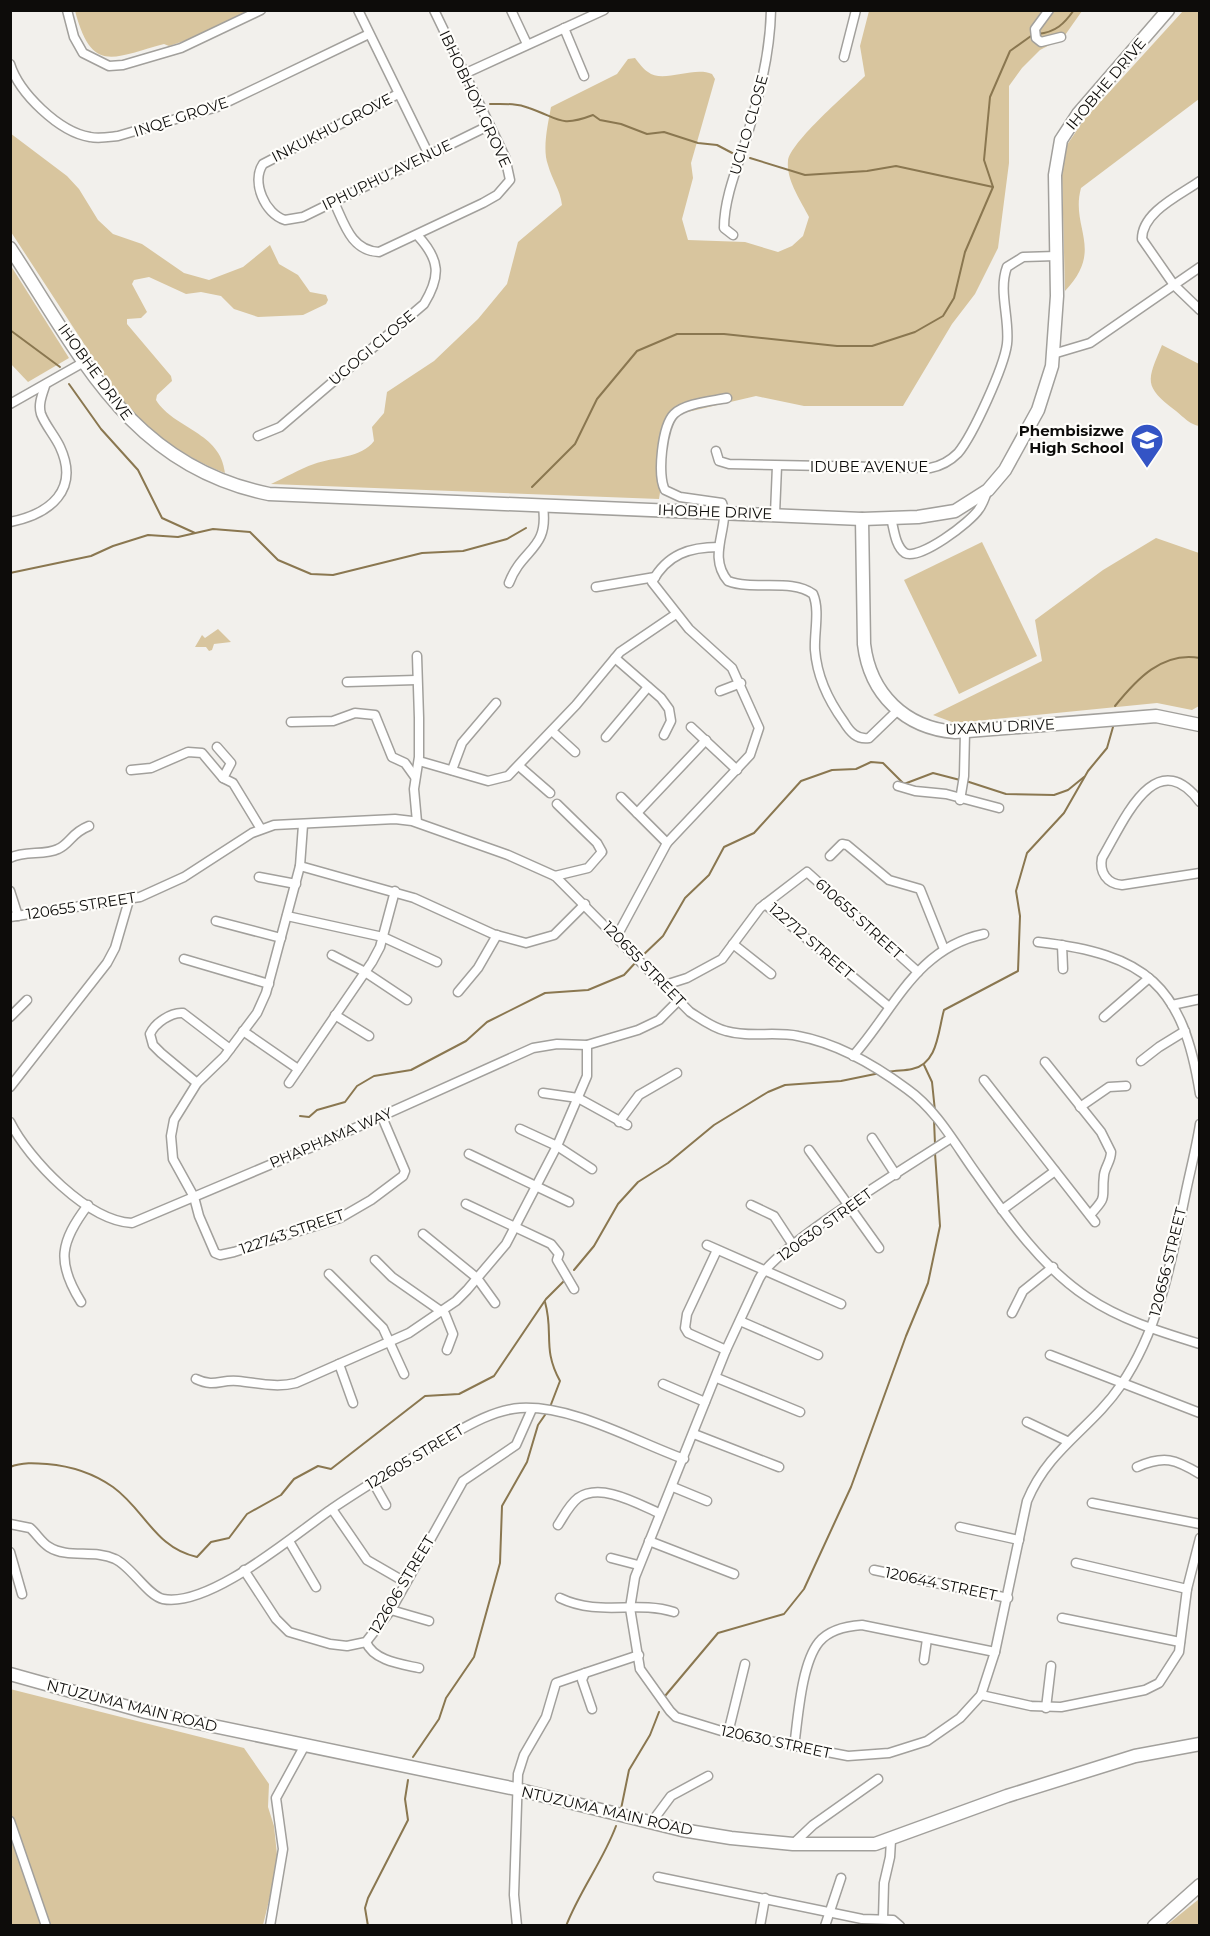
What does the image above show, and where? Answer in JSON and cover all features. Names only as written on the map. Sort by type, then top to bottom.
[{"type":"street","points":[[67,10],[74,38],[83,53],[109,66],[123,65],[181,48],[261,10]]},
{"type":"street","points":[[358,10],[429,155]]},
{"type":"street","name":"IBHOBHOYI GROVE","points":[[334,202],[355,243],[368,252],[389,249],[418,236],[483,203],[504,188],[510,180],[509,167],[434,10]]},
{"type":"street","points":[[511,10],[528,44]]},
{"type":"street","points":[[464,74],[604,10]]},
{"type":"street","name":"UCILO CLOSE","points":[[733,235],[724,228],[724,219],[735,173],[767,67],[771,10]]},
{"type":"street","points":[[844,57],[856,10]]},
{"type":"street","points":[[1049,10],[1035,29],[1036,38],[1041,42],[1061,37]]},
{"type":"street","name":"IHOBHE DRIVE","points":[[10,248],[84,362],[129,420],[157,444],[187,464],[240,489],[269,494],[862,519],[928,516],[955,511],[988,490],[1005,470],[1038,410],[1053,354],[1057,296],[1054,175],[1060,140],[1078,114],[1168,10]]},
{"type":"street","points":[[564,28],[584,76]]},
{"type":"street","name":"INQE GROVE","points":[[10,64],[20,87],[39,106],[81,135],[103,138],[118,136],[210,110],[369,34]]},
{"type":"street","name":"INKUKHU GROVE","points":[[285,220],[273,213],[259,187],[258,173],[263,164],[284,150],[398,94]]},
{"type":"street","name":"IPHUPHU AVENUE","points":[[285,220],[303,217],[488,126]]},
{"type":"street","points":[[1200,181],[1153,214],[1142,229],[1142,238],[1148,249],[1174,285],[1200,310]]},
{"type":"street","name":"UGOGI CLOSE","points":[[258,436],[280,427],[424,304],[436,277],[431,251],[418,236]]},
{"type":"street","name":"IDUBE AVENUE","points":[[716,451],[715,455],[723,463],[777,466],[930,468],[949,461],[965,441],[1004,359],[1007,336],[1005,285],[1007,267],[1023,256],[1056,256]]},
{"type":"street","points":[[1053,354],[1090,343],[1200,267]]},
{"type":"street","points":[[10,404],[84,362]]},
{"type":"street","points":[[10,522],[41,512],[60,496],[64,487],[66,476],[62,450],[41,414],[40,403],[45,386]]},
{"type":"street","points":[[728,398],[684,409],[673,415],[667,429],[660,478],[664,490],[673,496],[722,503],[726,512],[720,529],[720,567],[728,581],[746,586],[804,590],[813,594],[815,650],[821,682],[832,706],[854,735],[869,738],[897,711]]},
{"type":"street","points":[[775,514],[777,466]]},
{"type":"street","points":[[891,518],[901,548],[906,554],[914,555],[946,538],[967,522],[980,509],[988,490]]},
{"type":"street","points":[[509,583],[518,565],[543,536],[543,507]]},
{"type":"street","name":"UXAMU DRIVE","points":[[862,519],[865,654],[875,684],[897,711],[927,727],[965,732],[1156,716],[1200,725]]},
{"type":"street","points":[[617,936],[667,843],[750,755],[759,728],[741,683],[732,668],[676,614],[652,582],[665,563],[683,551],[719,547]]},
{"type":"street","points":[[596,587],[655,577]]},
{"type":"street","points":[[418,761],[496,780],[508,776],[552,731],[615,658],[631,643],[676,614]]},
{"type":"street","points":[[417,656],[417,822]]},
{"type":"street","points":[[615,658],[661,698],[670,713],[670,727],[664,735]]},
{"type":"street","points":[[347,682],[416,680]]},
{"type":"street","points":[[720,691],[741,683]]},
{"type":"street","points":[[606,737],[648,687]]},
{"type":"street","points":[[452,771],[462,743],[496,703]]},
{"type":"street","points":[[291,723],[333,721],[356,713],[375,715],[392,758],[405,763],[416,777]]},
{"type":"street","points":[[691,727],[737,770]]},
{"type":"street","points":[[552,731],[575,752]]},
{"type":"street","points":[[960,800],[964,780],[965,732]]},
{"type":"street","points":[[637,813],[706,740]]},
{"type":"street","points":[[217,747],[231,763],[223,778]]},
{"type":"street","points":[[131,770],[152,768],[176,757],[196,752],[207,757],[223,778],[233,783],[261,829]]},
{"type":"street","points":[[519,766],[550,794]]},
{"type":"street","points":[[1200,802],[1192,792],[1173,781],[1151,784],[1136,802],[1102,858],[1101,865],[1112,884],[1200,873]]},
{"type":"street","points":[[898,786],[915,791],[946,794],[960,800],[999,808]]},
{"type":"street","points":[[621,797],[667,843]]},
{"type":"street","points":[[555,876],[588,868],[602,852],[597,843],[557,804]]},
{"type":"street","name":"120655 STREET","points":[[14,916],[129,900],[163,888],[229,845],[261,829],[290,823],[303,825],[395,819],[417,822],[508,855],[555,876],[690,1012],[726,1032],[747,1035],[796,1035],[832,1045],[883,1074],[925,1102],[1002,1210],[1053,1267],[1089,1299],[1151,1329],[1200,1344]]},
{"type":"street","points":[[195,1197],[173,1158],[171,1136],[174,1120],[197,1083],[230,1049],[257,1013],[269,984],[296,884],[300,866],[303,825]]},
{"type":"street","points":[[10,858],[61,848],[75,832],[89,826]]},
{"type":"street","points":[[830,856],[842,844],[847,845],[889,880],[920,889],[944,949]]},
{"type":"street","points":[[300,866],[395,891],[497,935],[526,944],[544,939],[561,930],[585,904]]},
{"type":"street","name":"610655 STREET","points":[[800,875],[807,872],[918,972]]},
{"type":"street","name":"122712 STREET","points":[[800,875],[765,904],[888,1006]]},
{"type":"street","points":[[259,877],[296,884]]},
{"type":"street","points":[[10,891],[14,916]]},
{"type":"street","points":[[289,1083],[365,972],[383,937],[395,891]]},
{"type":"street","points":[[10,1087],[107,963],[115,948],[129,900]]},
{"type":"street","points":[[665,985],[687,978],[716,963],[765,904]]},
{"type":"street","points":[[287,916],[383,937],[437,962]]},
{"type":"street","points":[[216,921],[281,938]]},
{"type":"street","points":[[853,1056],[869,1037],[888,1006],[918,972],[944,949],[969,937],[984,934]]},
{"type":"street","points":[[458,992],[478,968],[497,935]]},
{"type":"street","points":[[1038,942],[1101,952],[1124,960],[1149,978],[1172,1005],[1195,1053],[1200,1094]]},
{"type":"street","points":[[733,944],[771,974]]},
{"type":"street","points":[[1062,945],[1063,969]]},
{"type":"street","points":[[332,955],[365,972],[407,1000]]},
{"type":"street","points":[[184,959],[269,984]]},
{"type":"street","points":[[1104,1017],[1149,978]]},
{"type":"street","points":[[1172,1005],[1200,999]]},
{"type":"street","points":[[10,1017],[27,1000]]},
{"type":"street","name":"PHAPHAMA WAY","points":[[10,1122],[18,1137],[47,1172],[109,1219],[132,1222],[382,1117],[534,1048],[557,1044],[587,1045],[650,1025],[679,1000]]},
{"type":"street","points":[[197,1083],[153,1045],[150,1039],[152,1028],[177,1012],[183,1013],[230,1049]]},
{"type":"street","points":[[335,1015],[369,1036]]},
{"type":"street","points":[[243,1031],[298,1069]]},
{"type":"street","points":[[1141,1061],[1185,1031]]},
{"type":"street","points":[[196,1379],[212,1385],[236,1381],[286,1385],[392,1342],[456,1301],[506,1244],[557,1146],[587,1076],[587,1045]]},
{"type":"street","points":[[984,1080],[1092,1219],[1104,1196],[1104,1176],[1111,1152],[1101,1132],[1045,1062]]},
{"type":"street","points":[[543,1093],[578,1098],[623,1123],[639,1095],[677,1073]]},
{"type":"street","points":[[1080,1107],[1109,1088],[1126,1086]]},
{"type":"street","name":"122743 STREET","points":[[195,1197],[199,1216],[215,1253],[220,1255],[340,1218],[371,1200],[403,1176],[405,1171],[382,1117]]},
{"type":"street","name":"120656 STREET","points":[[1151,1329],[1195,1174],[1200,1125]]},
{"type":"street","points":[[520,1129],[557,1146],[592,1169]]},
{"type":"street","points":[[872,1138],[896,1175]]},
{"type":"street","name":"120630 STREET","points":[[951,1138],[794,1245],[763,1272],[726,1350],[673,1487],[659,1513],[650,1541],[638,1565],[630,1608],[643,1674],[676,1717],[728,1733],[848,1756],[889,1753],[907,1749],[927,1741],[960,1718],[981,1695],[995,1652],[1032,1489],[1044,1469],[1067,1441],[1110,1400],[1122,1384],[1151,1329]]},
{"type":"street","points":[[809,1150],[879,1248]]},
{"type":"street","points":[[469,1154],[569,1202]]},
{"type":"street","points":[[1002,1210],[1055,1171]]},
{"type":"street","points":[[466,1204],[555,1248],[559,1254],[556,1260],[573,1288]]},
{"type":"street","points":[[81,1302],[64,1268],[64,1249],[68,1234],[88,1205]]},
{"type":"street","points":[[751,1205],[774,1216],[794,1245]]},
{"type":"street","points":[[423,1234],[477,1278],[495,1303]]},
{"type":"street","points":[[707,1245],[763,1272],[841,1304]]},
{"type":"street","points":[[717,1250],[684,1323],[688,1333],[726,1350]]},
{"type":"street","points":[[375,1260],[439,1312],[445,1314],[453,1334],[447,1350]]},
{"type":"street","points":[[1012,1313],[1023,1291],[1053,1267]]},
{"type":"street","points":[[329,1274],[340,1288],[372,1315],[392,1342],[404,1374]]},
{"type":"street","points":[[740,1321],[818,1354]]},
{"type":"street","points":[[1050,1355],[1200,1413]]},
{"type":"street","points":[[339,1364],[353,1403]]},
{"type":"street","points":[[717,1378],[800,1412]]},
{"type":"street","points":[[663,1384],[705,1402]]},
{"type":"street","name":"122605 STREET","points":[[10,1524],[30,1528],[41,1541],[61,1552],[113,1558],[138,1577],[156,1596],[165,1599],[205,1592],[289,1541],[373,1482],[484,1418],[514,1409],[574,1414],[684,1459]]},
{"type":"street","name":"122606 STREET","points":[[244,1570],[276,1620],[289,1632],[330,1644],[347,1646],[366,1642],[391,1610],[463,1481],[516,1445],[532,1409]]},
{"type":"street","points":[[1027,1422],[1067,1441]]},
{"type":"street","points":[[694,1434],[779,1467]]},
{"type":"street","points":[[1137,1467],[1156,1459],[1166,1459],[1200,1474]]},
{"type":"street","points":[[373,1482],[386,1505]]},
{"type":"street","points":[[673,1487],[706,1501]]},
{"type":"street","points":[[558,1525],[575,1501],[591,1494],[608,1494],[659,1513]]},
{"type":"street","points":[[1092,1503],[1200,1524]]},
{"type":"street","points":[[332,1509],[368,1560],[405,1582]]},
{"type":"street","points":[[960,1527],[1019,1540]]},
{"type":"street","points":[[981,1695],[1012,1703],[1046,1707],[1091,1702],[1152,1688],[1165,1678],[1172,1667],[1180,1642],[1187,1589],[1200,1538]]},
{"type":"street","points":[[289,1541],[316,1587]]},
{"type":"street","points":[[650,1541],[734,1574]]},
{"type":"street","points":[[10,1552],[22,1594]]},
{"type":"street","points":[[611,1558],[638,1565]]},
{"type":"street","points":[[1076,1563],[1187,1589]]},
{"type":"street","name":"120644 STREET","points":[[873,1570],[1008,1598]]},
{"type":"street","points":[[560,1598],[588,1608],[650,1607],[674,1612]]},
{"type":"street","points":[[391,1610],[429,1622]]},
{"type":"street","points":[[1062,1618],[1180,1642]]},
{"type":"street","points":[[794,1747],[804,1683],[813,1650],[820,1640],[840,1629],[862,1625],[995,1652]]},
{"type":"street","points":[[924,1660],[927,1639]]},
{"type":"street","points":[[366,1642],[369,1648],[381,1657],[418,1668]]},
{"type":"street","points":[[517,1926],[514,1895],[518,1839],[516,1790],[524,1755],[546,1717],[556,1683],[639,1655]]},
{"type":"street","points":[[728,1733],[745,1664]]},
{"type":"street","points":[[1046,1707],[1051,1666]]},
{"type":"street","points":[[585,1673],[582,1680],[592,1709]]},
{"type":"street","name":"NTUZUMA MAIN ROAD","points":[[10,1674],[146,1712],[516,1790],[651,1823],[731,1838],[793,1844],[858,1845],[891,1840],[1007,1796],[1135,1756],[1200,1744]]},
{"type":"street","points":[[270,1926],[283,1849],[276,1798],[305,1745]]},
{"type":"street","points":[[651,1823],[671,1796],[708,1776]]},
{"type":"street","points":[[793,1844],[813,1825],[878,1779]]},
{"type":"street","points":[[10,1821],[46,1926]]},
{"type":"street","points":[[883,1919],[884,1883],[891,1840]]},
{"type":"street","points":[[658,1877],[862,1919],[897,1921],[900,1926]]},
{"type":"street","points":[[825,1926],[841,1878]]},
{"type":"street","points":[[1154,1926],[1200,1885]]},
{"type":"street","points":[[760,1926],[765,1898]]},
{"type":"shaded area","points":[[75,11],[251,11],[193,38],[169,46],[164,44],[131,54],[106,56],[97,53],[89,45]]},
{"type":"shaded area","points":[[869,11],[1082,11],[1063,38],[1040,50],[1022,68],[1009,86],[1009,163],[998,248],[975,294],[952,324],[903,406],[804,406],[756,396],[679,414],[670,429],[659,499],[271,484],[308,466],[355,454],[369,447],[374,441],[372,427],[384,413],[387,392],[434,361],[478,319],[507,284],[518,242],[562,205],[546,159],[546,136],[551,107],[617,74],[628,59],[635,58],[644,69],[654,75],[669,76],[704,72],[712,74],[715,79],[691,163],[693,178],[682,219],[688,240],[745,242],[778,252],[792,246],[803,236],[809,217],[789,176],[788,161],[791,153],[809,130],[865,76],[860,46]]},
{"type":"shaded area","points":[[1183,11],[1199,11],[1199,99],[1081,188],[1079,215],[1085,250],[1083,263],[1077,276],[1065,291],[1062,175],[1067,145],[1083,121]]},
{"type":"shaded area","points":[[10,133],[67,176],[79,189],[98,220],[113,234],[142,244],[184,273],[209,280],[243,267],[270,245],[279,264],[298,275],[310,292],[326,295],[328,300],[326,304],[303,315],[258,317],[234,309],[221,296],[201,292],[186,294],[149,277],[134,280],[132,284],[147,312],[141,318],[127,319],[127,324],[171,376],[172,381],[157,395],[156,400],[164,410],[215,448],[222,459],[225,473],[183,452],[145,424],[122,402],[11,232]]},
{"type":"shaded area","points":[[11,266],[69,358],[28,382],[11,364]]},
{"type":"shaded area","points":[[1162,345],[1199,364],[1199,426],[1184,418],[1153,389],[1151,375]]},
{"type":"shaded area","points":[[1156,538],[1199,553],[1199,706],[1192,710],[1157,703],[965,722],[952,722],[933,715],[1042,661],[1035,620],[1103,570]]},
{"type":"shaded area","points":[[982,542],[1037,656],[959,694],[904,580]]},
{"type":"shaded area","points":[[218,629],[231,642],[214,644],[212,650],[209,651],[206,647],[195,647],[202,635],[205,638]]},
{"type":"shaded area","points":[[10,1689],[244,1748],[269,1784],[268,1807],[274,1826],[278,1864],[263,1925],[11,1925]]},
{"type":"shaded area","points":[[1199,1899],[1199,1925],[1167,1925]]},
{"type":"waterway","points":[[1038,34],[1059,26],[1074,10]]},
{"type":"waterway","points":[[532,487],[575,444],[597,399],[637,351],[677,334],[724,334],[837,346],[872,346],[915,332],[943,316],[954,298],[965,252],[993,187],[984,160],[990,97],[1010,51],[1031,36]]},
{"type":"waterway","points":[[490,104],[519,105],[566,121],[593,115],[600,120],[621,124],[647,134],[664,132],[698,143],[717,145],[736,155]]},
{"type":"waterway","points":[[750,158],[805,175],[867,171],[896,166],[993,187]]},
{"type":"waterway","points":[[10,330],[60,367]]},
{"type":"waterway","points":[[69,384],[101,429],[138,470],[162,518],[195,533]]},
{"type":"waterway","points":[[10,573],[91,556],[148,535],[178,537],[213,529],[250,532],[278,560],[311,574],[333,575],[422,553],[463,551],[507,539],[526,528]]},
{"type":"waterway","points":[[1115,706],[1141,678],[1162,663],[1186,657],[1200,658]]},
{"type":"waterway","points":[[888,1072],[921,1066],[927,1061],[936,1045],[944,1010],[1018,971],[1020,916],[1016,891],[1027,853],[1064,813],[1088,771],[1107,748],[1113,727]]},
{"type":"waterway","points":[[640,958],[663,936],[685,898],[709,875],[724,847],[754,833],[801,781],[832,770],[856,769],[871,762],[883,763],[904,784],[933,773],[960,780]]},
{"type":"waterway","points":[[966,781],[1006,794],[1054,795],[1068,790],[1084,777]]},
{"type":"waterway","points":[[300,1116],[309,1117],[317,1110],[345,1102],[357,1086],[374,1076],[411,1070],[466,1041],[487,1022],[545,993],[588,990],[624,975],[636,962]]},
{"type":"waterway","points":[[924,1065],[932,1082],[935,1111]]},
{"type":"waterway","points":[[574,1270],[594,1246],[618,1204],[638,1182],[668,1163],[714,1125],[768,1092],[785,1085],[841,1081],[880,1073]]},
{"type":"waterway","points":[[934,1120],[935,1144]]},
{"type":"waterway","points":[[665,1696],[718,1633],[784,1614],[804,1589],[851,1487],[906,1336],[928,1283],[940,1226],[935,1153]]},
{"type":"waterway","points":[[10,1467],[28,1463],[56,1465],[73,1468],[98,1478],[124,1496],[160,1537],[171,1546],[197,1557],[211,1542],[229,1538],[247,1514],[281,1495],[294,1479],[318,1466],[331,1469],[425,1396],[459,1394],[494,1376],[546,1299],[564,1281]]},
{"type":"waterway","points":[[545,1302],[551,1359],[560,1381],[550,1407]]},
{"type":"waterway","points":[[413,1757],[439,1719],[446,1698],[474,1657],[500,1563],[502,1506],[527,1462],[538,1425],[547,1412]]},
{"type":"waterway","points":[[621,1809],[629,1770],[650,1735],[659,1712]]},
{"type":"waterway","points":[[368,1926],[365,1908],[368,1898],[408,1820],[405,1799],[408,1780]]},
{"type":"waterway","points":[[566,1926],[616,1826]]},
{"type":"place","name":"Phembisizwe High School","points":[[1147,469]]}]
